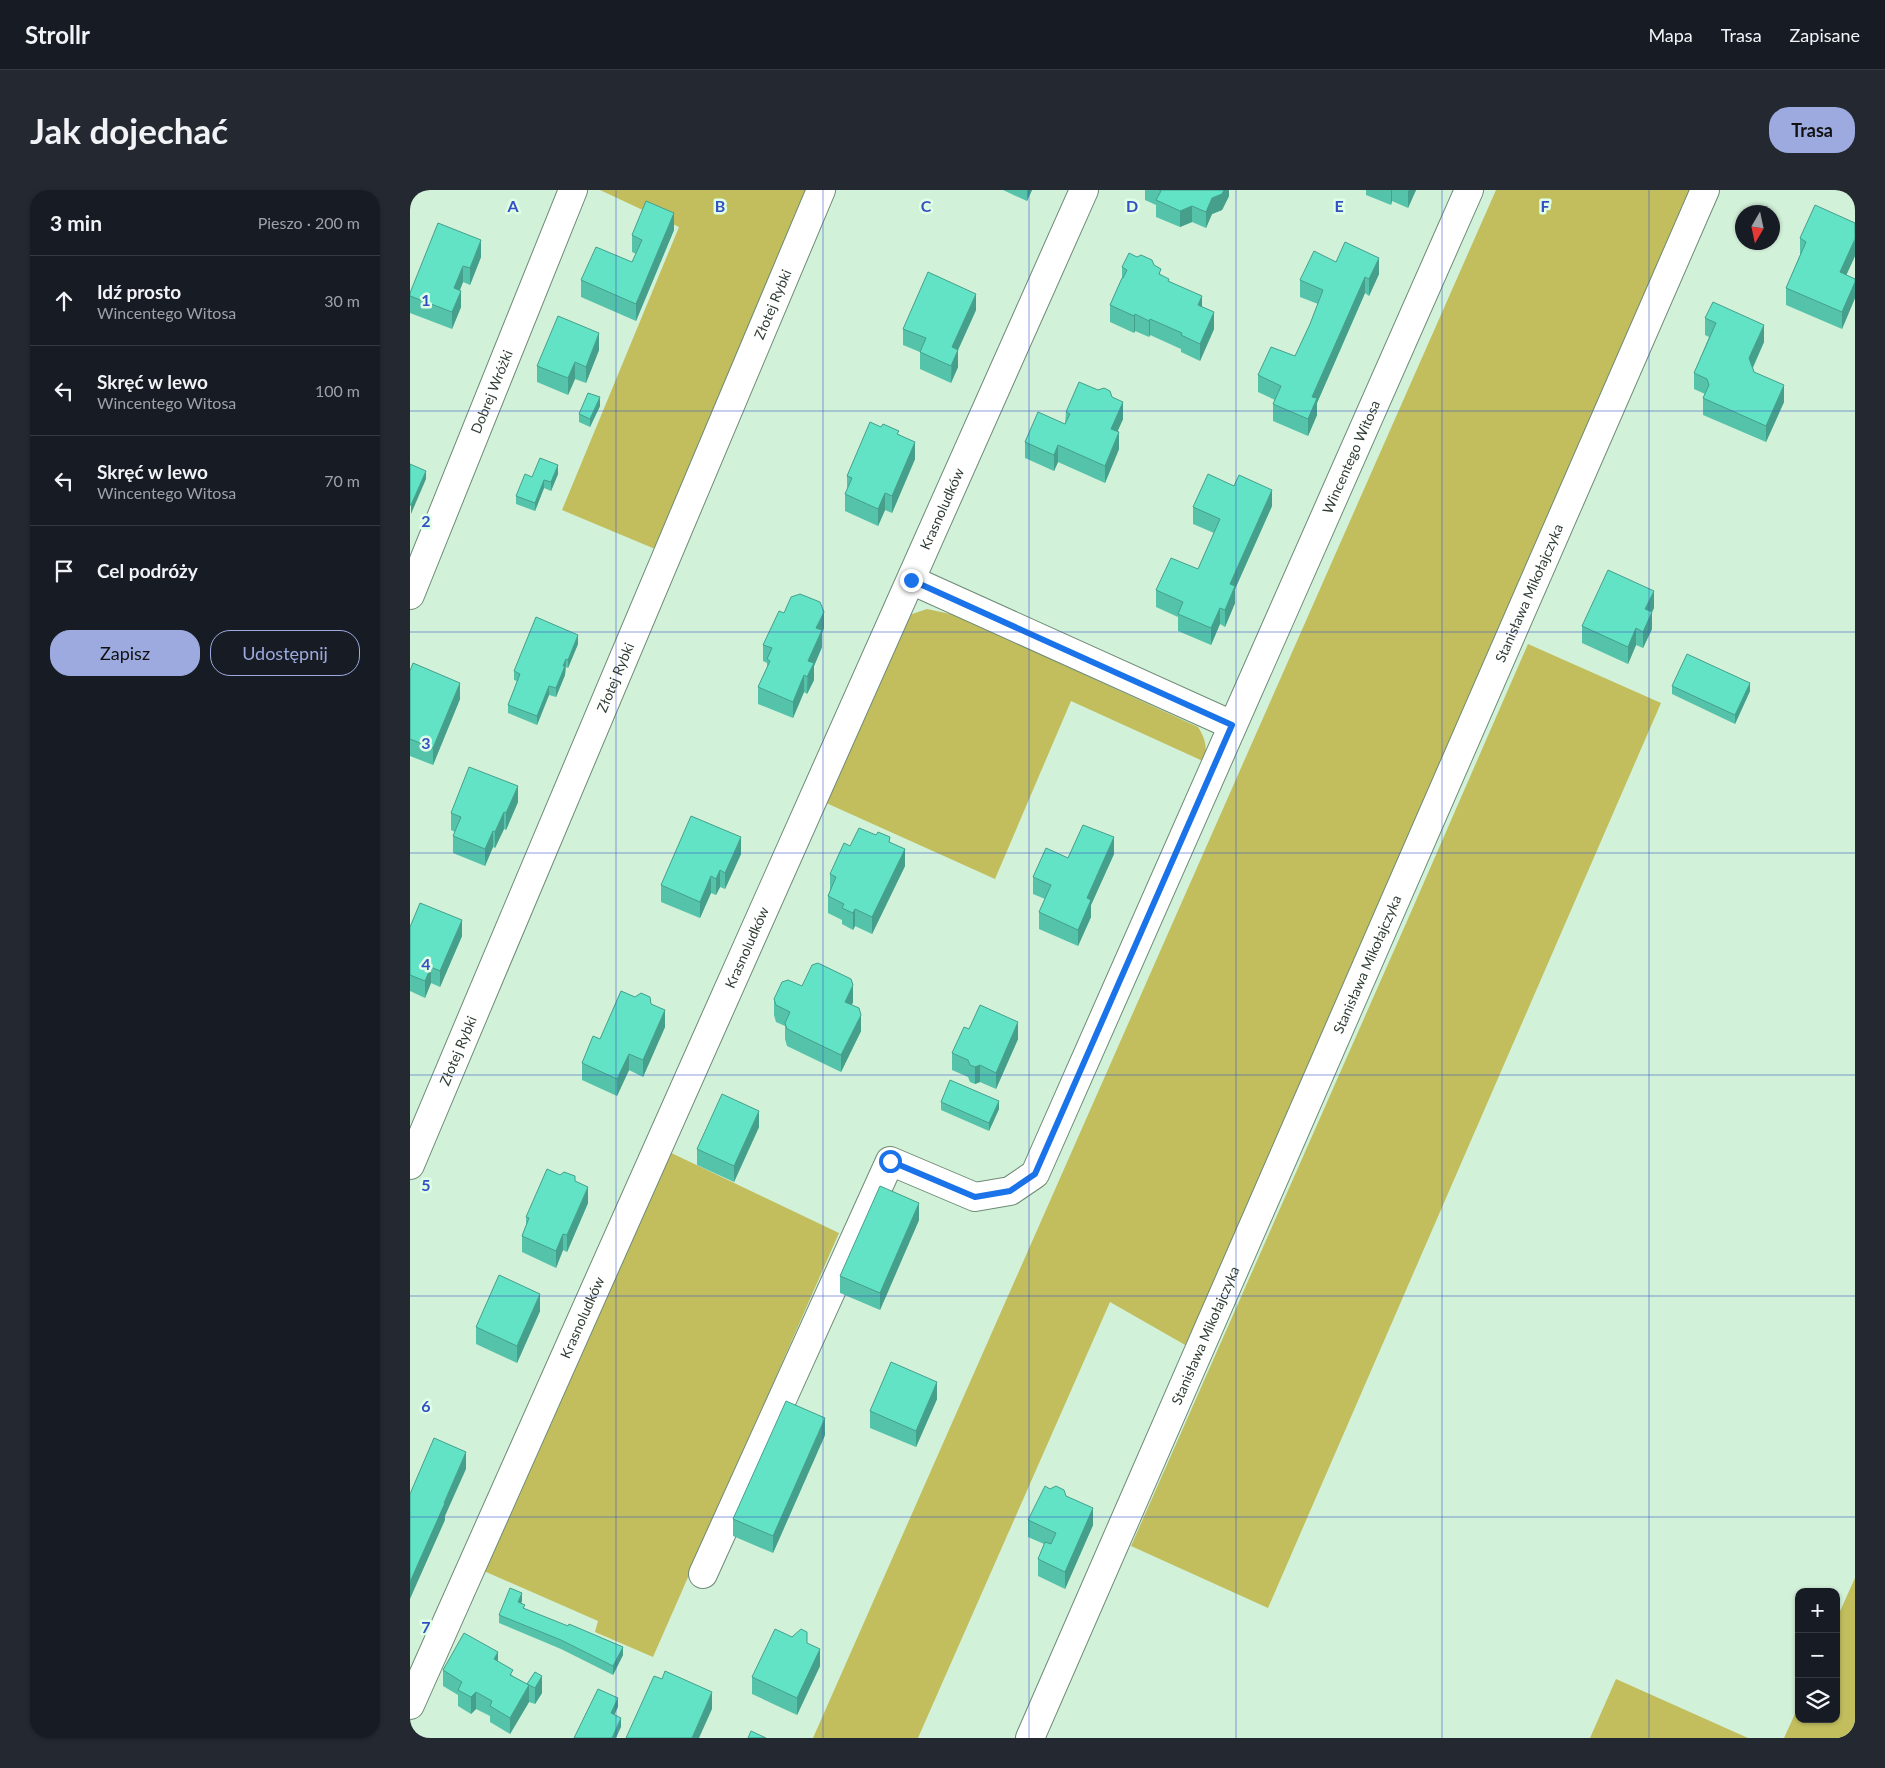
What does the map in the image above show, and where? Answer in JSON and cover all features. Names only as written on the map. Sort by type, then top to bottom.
[{"type":"street","name":"Dobrej Wróżki","points":[[410,595],[573,190]]},
{"type":"street","name":"Złotej Rybki","points":[[410,1165],[821,190]]},
{"type":"street","name":"Krasnoludków","points":[[410,1705],[1084,190]]},
{"type":"street","name":"Wincentego Witosa","points":[[703,1574],[890,1161],[975,1197],[1010,1191],[1035,1174],[1469,190]]},
{"type":"street","name":"Stanisława Mikołajczyka","points":[[1030,1738],[1705,190]]},
{"type":"street","points":[[911,580],[1232,725]]},
{"type":"shaded area","points":[[600,190],[806,190],[655,549],[562,510],[679,227]]},
{"type":"shaded area","points":[[1496,190],[1692,190],[1187,1346],[1110,1302],[918,1738],[813,1738]]},
{"type":"shaded area","points":[[927,609],[955,615],[1198,727],[1205,744],[1205,762],[1071,701],[995,879],[824,802],[909,615]]},
{"type":"shaded area","points":[[1528,644],[1661,703],[1268,1608],[1131,1546]]},
{"type":"shaded area","points":[[663,1149],[839,1233],[653,1657],[595,1632],[598,1621],[477,1568]]},
{"type":"shaded area","points":[[1855,1578],[1855,1738],[1784,1738],[1795,1714],[1795,1723],[1840,1723],[1840,1611]]},
{"type":"shaded area","points":[[1616,1679],[1748,1738],[1590,1738]]},
{"type":"building","points":[[1159,190],[1224,190],[1222,194],[1212,198],[1206,212],[1192,206],[1180,211],[1156,200],[1161,191]]},
{"type":"building","points":[[646,201],[674,213],[636,304],[581,280],[596,247],[632,262],[642,240],[632,235]]},
{"type":"building","points":[[1815,205],[1855,223],[1855,239],[1840,272],[1855,279],[1855,282],[1842,312],[1786,288],[1806,242],[1800,238]]},
{"type":"building","points":[[438,223],[481,240],[470,268],[463,266],[454,288],[461,291],[452,312],[410,296]]},
{"type":"building","points":[[1345,242],[1379,258],[1369,279],[1365,277],[1312,397],[1317,398],[1308,419],[1273,404],[1281,386],[1258,375],[1271,347],[1295,356],[1310,324],[1323,290],[1300,280],[1314,251],[1336,262]]},
{"type":"building","points":[[1129,253],[1137,257],[1141,255],[1152,260],[1154,265],[1161,269],[1159,274],[1169,279],[1168,281],[1202,296],[1198,305],[1214,312],[1200,344],[1181,335],[1182,333],[1150,319],[1149,321],[1135,314],[1134,316],[1110,305],[1127,270],[1122,267]]},
{"type":"building","points":[[928,272],[976,294],[952,347],[958,350],[951,366],[920,352],[926,338],[903,329]]},
{"type":"building","points":[[1713,302],[1764,325],[1749,358],[1754,372],[1784,385],[1766,426],[1703,398],[1709,385],[1707,379],[1694,373],[1716,323],[1705,318]]},
{"type":"building","points":[[558,316],[599,333],[586,367],[575,362],[568,378],[537,366]]},
{"type":"building","points":[[1079,382],[1098,390],[1104,388],[1110,391],[1112,397],[1123,402],[1111,429],[1119,432],[1105,466],[1058,445],[1054,455],[1025,442],[1038,412],[1065,424],[1070,414],[1066,412]]},
{"type":"building","points":[[588,393],[600,397],[590,419],[579,414]]},
{"type":"building","points":[[870,422],[881,427],[883,424],[899,431],[897,434],[915,442],[892,496],[885,493],[878,509],[845,494],[852,478],[847,476]]},
{"type":"building","points":[[540,458],[558,465],[551,482],[544,480],[535,503],[516,496],[525,474],[532,477]]},
{"type":"building","points":[[410,464],[426,471],[411,505],[410,505]]},
{"type":"building","points":[[1208,474],[1234,486],[1239,475],[1272,490],[1230,584],[1235,586],[1225,610],[1220,608],[1211,628],[1178,614],[1183,602],[1156,590],[1171,558],[1198,569],[1220,519],[1193,507]]},
{"type":"building","points":[[1608,570],[1654,591],[1645,609],[1652,612],[1643,632],[1636,628],[1628,647],[1582,626]]},
{"type":"building","points":[[800,594],[820,602],[824,612],[816,628],[822,630],[808,661],[814,663],[807,677],[804,675],[793,702],[758,687],[770,661],[767,659],[772,648],[763,645],[779,611],[784,613],[791,597]]},
{"type":"building","points":[[536,617],[578,635],[568,660],[566,659],[563,666],[565,666],[556,688],[549,686],[537,716],[508,705],[520,674],[514,671]]},
{"type":"building","points":[[1687,654],[1750,683],[1735,715],[1672,686]]},
{"type":"building","points":[[413,663],[460,683],[433,748],[410,739],[410,671]]},
{"type":"building","points":[[469,767],[518,786],[506,813],[504,812],[485,849],[453,836],[461,817],[451,813]]},
{"type":"building","points":[[691,816],[741,837],[725,873],[720,870],[716,879],[711,876],[700,902],[661,885]]},
{"type":"building","points":[[1083,825],[1114,837],[1087,898],[1091,900],[1078,930],[1039,912],[1051,885],[1033,877],[1046,848],[1068,858]]},
{"type":"building","points":[[859,828],[876,835],[878,832],[890,837],[889,842],[905,849],[872,917],[855,909],[853,913],[842,908],[844,904],[828,896],[836,877],[830,874],[844,843],[850,846]]},
{"type":"building","points":[[420,903],[462,920],[440,971],[431,967],[425,981],[410,975],[410,927]]},
{"type":"building","points":[[818,963],[851,979],[853,985],[845,1002],[859,1008],[861,1015],[841,1055],[787,1029],[785,1023],[790,1012],[776,1005],[774,999],[782,982],[788,980],[802,986],[812,965]]},
{"type":"building","points":[[621,991],[635,997],[641,993],[650,997],[651,1004],[665,1010],[643,1060],[629,1054],[617,1079],[582,1063],[593,1036],[600,1039]]},
{"type":"building","points":[[980,1005],[1018,1022],[996,1073],[980,1065],[975,1067],[970,1065],[968,1060],[952,1053],[964,1027],[969,1029]]},
{"type":"building","points":[[950,1080],[999,1101],[989,1123],[941,1102]]},
{"type":"building","points":[[722,1094],[759,1111],[734,1166],[697,1149]]},
{"type":"building","points":[[547,1169],[560,1175],[564,1172],[575,1176],[575,1181],[588,1187],[567,1235],[563,1234],[556,1251],[522,1236],[529,1218],[526,1217]]},
{"type":"building","points":[[880,1186],[919,1203],[880,1293],[840,1276]]},
{"type":"building","points":[[499,1275],[540,1294],[517,1346],[476,1327]]},
{"type":"building","points":[[891,1362],[937,1382],[916,1431],[870,1411]]},
{"type":"building","points":[[786,1401],[825,1418],[773,1536],[733,1519]]},
{"type":"building","points":[[434,1438],[466,1452],[410,1582],[410,1494]]},
{"type":"building","points":[[1045,1486],[1050,1489],[1056,1486],[1064,1490],[1066,1496],[1093,1508],[1065,1572],[1038,1559],[1045,1542],[1051,1544],[1056,1533],[1028,1520]]},
{"type":"building","points":[[510,1588],[522,1593],[518,1602],[525,1605],[523,1608],[568,1626],[569,1624],[623,1647],[613,1666],[561,1640],[499,1615]]},
{"type":"building","points":[[775,1629],[792,1637],[801,1629],[807,1632],[807,1643],[820,1649],[797,1698],[752,1677]]},
{"type":"building","points":[[464,1633],[498,1652],[494,1659],[513,1670],[510,1675],[529,1685],[510,1718],[490,1706],[492,1701],[476,1692],[471,1697],[458,1690],[462,1682],[443,1670]]},
{"type":"building","points":[[665,1671],[712,1692],[692,1738],[626,1738],[654,1676],[662,1679]]},
{"type":"building","points":[[535,1672],[542,1676],[535,1688],[527,1684]]},
{"type":"building","points":[[598,1689],[618,1698],[611,1713],[621,1718],[612,1738],[574,1738]]},
{"type":"building","points":[[751,1731],[766,1738],[748,1738]]},
{"type":"route","points":[[890,1161],[975,1197],[1010,1191],[1035,1174],[1232,725],[911,580]]}]
